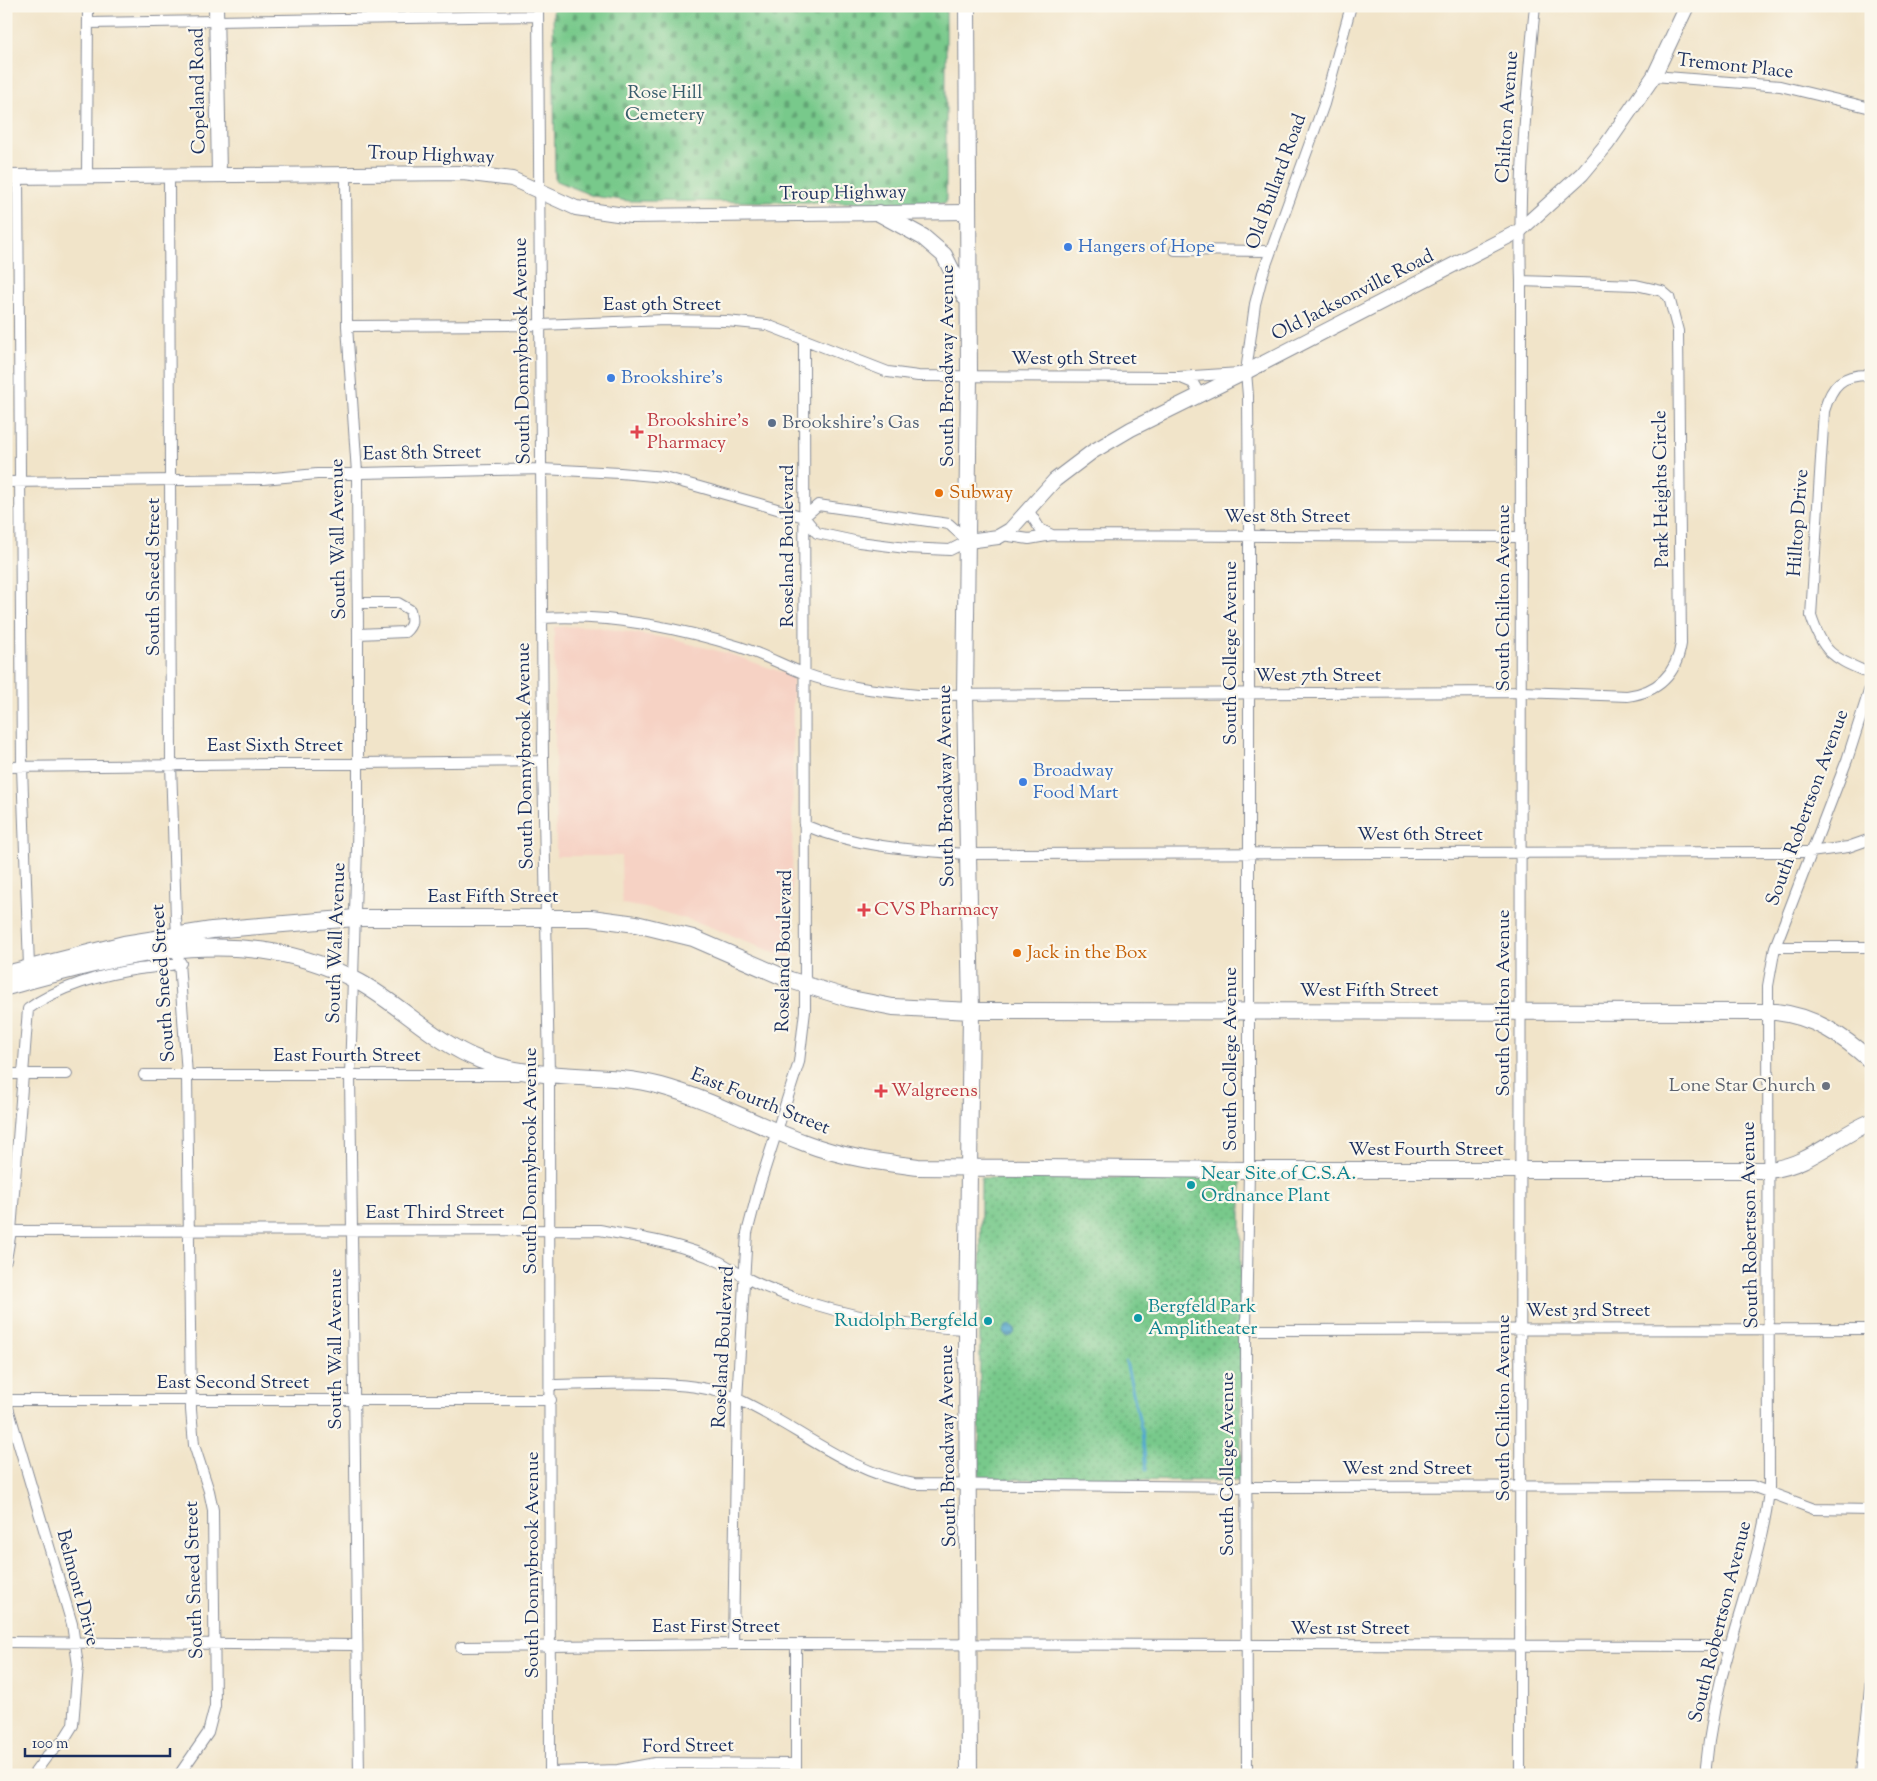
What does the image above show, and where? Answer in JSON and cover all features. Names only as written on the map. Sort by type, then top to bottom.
[{"type":"main road","name":"Copeland Road","points":[[216,6],[219,175]]},
{"type":"main road","name":"South Broadway Avenue","points":[[967,6],[969,376],[965,695],[970,1011],[967,1329],[970,1486],[969,1775]]},
{"type":"main road","name":"Old Jacksonville Road","points":[[1002,535],[1010,530],[1055,480],[1092,452],[1131,429],[1520,231],[1582,174],[1607,144],[1654,76],[1687,6]]},
{"type":"main road","name":"Troup Highway","points":[[12,177],[346,173],[481,174],[512,179],[576,208],[631,216],[967,212]]},
{"type":"main road","points":[[879,213],[923,237],[944,254],[968,304]]},
{"type":"main road","points":[[968,540],[1002,535]]},
{"type":"main road","name":"East Fifth Street","points":[[6,986],[86,966],[355,918],[546,917],[616,921],[662,929],[719,948],[805,985],[851,999],[893,1007],[970,1011]]},
{"type":"main road","name":"East Fifth Street","points":[[6,974],[93,951],[231,946],[274,951],[305,959],[354,979]]},
{"type":"main road","name":"East Fourth Street","points":[[354,979],[443,1041],[464,1053],[489,1063],[543,1073],[629,1079],[663,1086],[724,1107],[777,1132],[819,1148],[865,1160],[918,1166],[970,1168]]},
{"type":"main road","name":"West Fifth Street","points":[[970,1011],[1768,1012],[1797,1016],[1823,1026],[1850,1043],[1871,1061]]},
{"type":"main road","name":"West Fourth Street","points":[[970,1168],[1767,1170],[1788,1167],[1807,1159],[1871,1122]]},
{"type":"street","points":[[87,176],[88,6]]},
{"type":"street","name":"Old Bullard Road","points":[[1246,372],[1255,304],[1269,251],[1324,104],[1351,6]]},
{"type":"street","name":"Chilton Avenue","points":[[1520,231],[1525,112],[1535,6]]},
{"type":"street","points":[[88,23],[538,11]]},
{"type":"street","name":"South Donnybrook Avenue","points":[[538,11],[543,761],[546,917],[543,1073],[549,1230],[550,1774]]},
{"type":"street","name":"Tremont Place","points":[[1654,76],[1780,86],[1871,108]]},
{"type":"street","name":"South Wall Avenue","points":[[346,173],[347,326],[356,473],[358,603],[359,764],[350,1076],[359,1775]]},
{"type":"street","name":"South Sneed Street","points":[[169,176],[171,764],[187,1075],[194,1445],[209,1491],[212,1510],[216,1643],[215,1706],[212,1721],[208,1733],[179,1775]]},
{"type":"street","points":[[12,177],[20,481],[22,767],[29,967]]},
{"type":"street","name":"South Chilton Avenue","points":[[1520,231],[1522,282],[1520,1775]]},
{"type":"street","points":[[1175,250],[1269,251]]},
{"type":"street","name":"Park Heights Circle","points":[[1522,282],[1636,285],[1662,291],[1669,297],[1678,331],[1681,644],[1679,658],[1664,681],[1653,690],[1640,694],[1627,696],[1522,692]]},
{"type":"street","name":"East 9th Street","points":[[347,326],[540,324],[665,320],[726,322],[767,326],[888,372],[918,376],[969,376]]},
{"type":"street","name":"Roseland Boulevard","points":[[733,1644],[737,1400],[747,1233],[759,1186],[799,1062],[805,1010],[804,516],[806,459],[804,340]]},
{"type":"street","name":"West 9th Street","points":[[969,376],[1178,377],[1246,372]]},
{"type":"street","name":"South College Avenue","points":[[1246,372],[1248,396],[1249,534],[1249,1170],[1246,1330],[1247,1775]]},
{"type":"street","name":"Hilltop Drive","points":[[1871,375],[1849,377],[1838,383],[1830,392],[1824,411],[1811,616],[1816,633],[1827,651],[1838,659],[1871,674]]},
{"type":"street","points":[[1178,377],[1193,383],[1200,395]]},
{"type":"street","name":"East 8th Street","points":[[6,482],[263,479],[316,474],[542,469],[664,478],[804,516]]},
{"type":"street","points":[[818,505],[949,524],[968,540],[950,550],[906,548],[859,542],[817,533],[804,516],[818,505]]},
{"type":"street","points":[[1028,510],[1040,529],[1052,535]]},
{"type":"street","name":"West 8th Street","points":[[1002,535],[1029,539],[1052,535],[1521,536]]},
{"type":"street","points":[[358,603],[398,603],[410,610],[412,620],[410,627],[405,632],[358,634]]},
{"type":"street","name":"West 7th Street","points":[[542,618],[604,618],[684,631],[742,648],[805,674],[875,690],[919,695],[1522,692]]},
{"type":"street","name":"South Robertson Avenue","points":[[1706,1775],[1711,1730],[1730,1646],[1761,1540],[1769,1491],[1768,986],[1775,947],[1847,760],[1871,685]]},
{"type":"street","name":"East Sixth Street","points":[[6,767],[543,761]]},
{"type":"street","name":"West 6th Street","points":[[804,825],[829,836],[875,845],[967,854],[1810,852],[1848,847],[1871,839]]},
{"type":"street","points":[[1775,947],[1871,947]]},
{"type":"street","points":[[6,1260],[28,1009],[46,996],[76,985],[139,969],[162,968],[179,948]]},
{"type":"street","name":"East Fourth Street","points":[[144,1075],[503,1076],[543,1073]]},
{"type":"street","points":[[6,1074],[67,1074]]},
{"type":"street","name":"East Third Street","points":[[9,1231],[599,1230],[640,1237],[720,1262],[744,1277],[792,1297],[862,1317],[925,1328],[967,1329]]},
{"type":"street","name":"West 3rd Street","points":[[1246,1330],[1522,1328],[1871,1329]]},
{"type":"street","points":[[550,1385],[669,1385],[714,1392],[737,1400],[774,1418],[868,1472],[914,1484],[970,1486]]},
{"type":"street","name":"East Second Street","points":[[6,1400],[550,1400]]},
{"type":"street","name":"Belmont Drive","points":[[6,1400],[76,1642],[78,1665],[73,1725],[63,1741],[47,1756],[33,1775]]},
{"type":"street","name":"West 2nd Street","points":[[970,1486],[1752,1486],[1814,1509],[1871,1510]]},
{"type":"street","points":[[6,1642],[356,1645]]},
{"type":"street","name":"East First Street","points":[[461,1647],[733,1644],[970,1645]]},
{"type":"street","points":[[796,1645],[796,1775]]},
{"type":"street","name":"West 1st Street","points":[[970,1645],[1730,1646]]},
{"type":"street","points":[[1861,1775],[1871,1679]]},
{"type":"street","name":"Ford Street","points":[[550,1774],[611,1771],[655,1763],[796,1764]]},
{"type":"shaded area","points":[[590,626],[666,638],[730,654],[784,673],[793,679],[792,957],[782,956],[703,924],[656,910],[622,904],[621,856],[556,856],[554,627]]},
{"type":"green space","name":"Rose Hill Cemetery","points":[[553,6],[946,6],[946,203],[629,201],[593,196],[555,180]]},
{"type":"green space","points":[[981,1178],[1241,1178],[1241,1481],[979,1479]]},
{"type":"water","points":[[1009,1325],[1015,1331],[1009,1337],[1003,1331]]},
{"type":"waterway","points":[[1126,1362],[1142,1432],[1146,1470]]},
{"type":"place","name":"Hangers of Hope","points":[[1068,247]]},
{"type":"place","name":"Brookshire's","points":[[611,378]]},
{"type":"place","name":"Brookshire's Gas","points":[[772,423]]},
{"type":"place","name":"Brookshire's Pharmacy","points":[[637,432]]},
{"type":"place","name":"Subway","points":[[939,493]]},
{"type":"place","name":"Broadway Food Mart","points":[[1023,782]]},
{"type":"place","name":"CVS Pharmacy","points":[[864,910]]},
{"type":"place","name":"Jack in the Box","points":[[1017,953]]},
{"type":"place","name":"Lone Star Church","points":[[1826,1086]]},
{"type":"place","name":"Walgreens","points":[[881,1091]]},
{"type":"place","name":"Near Site of C.S.A. Ordnance Plant","points":[[1191,1185]]},
{"type":"place","name":"Bergfeld Park Amplitheater","points":[[1138,1318]]},
{"type":"place","name":"Rudolph Bergfeld","points":[[988,1321]]}]
